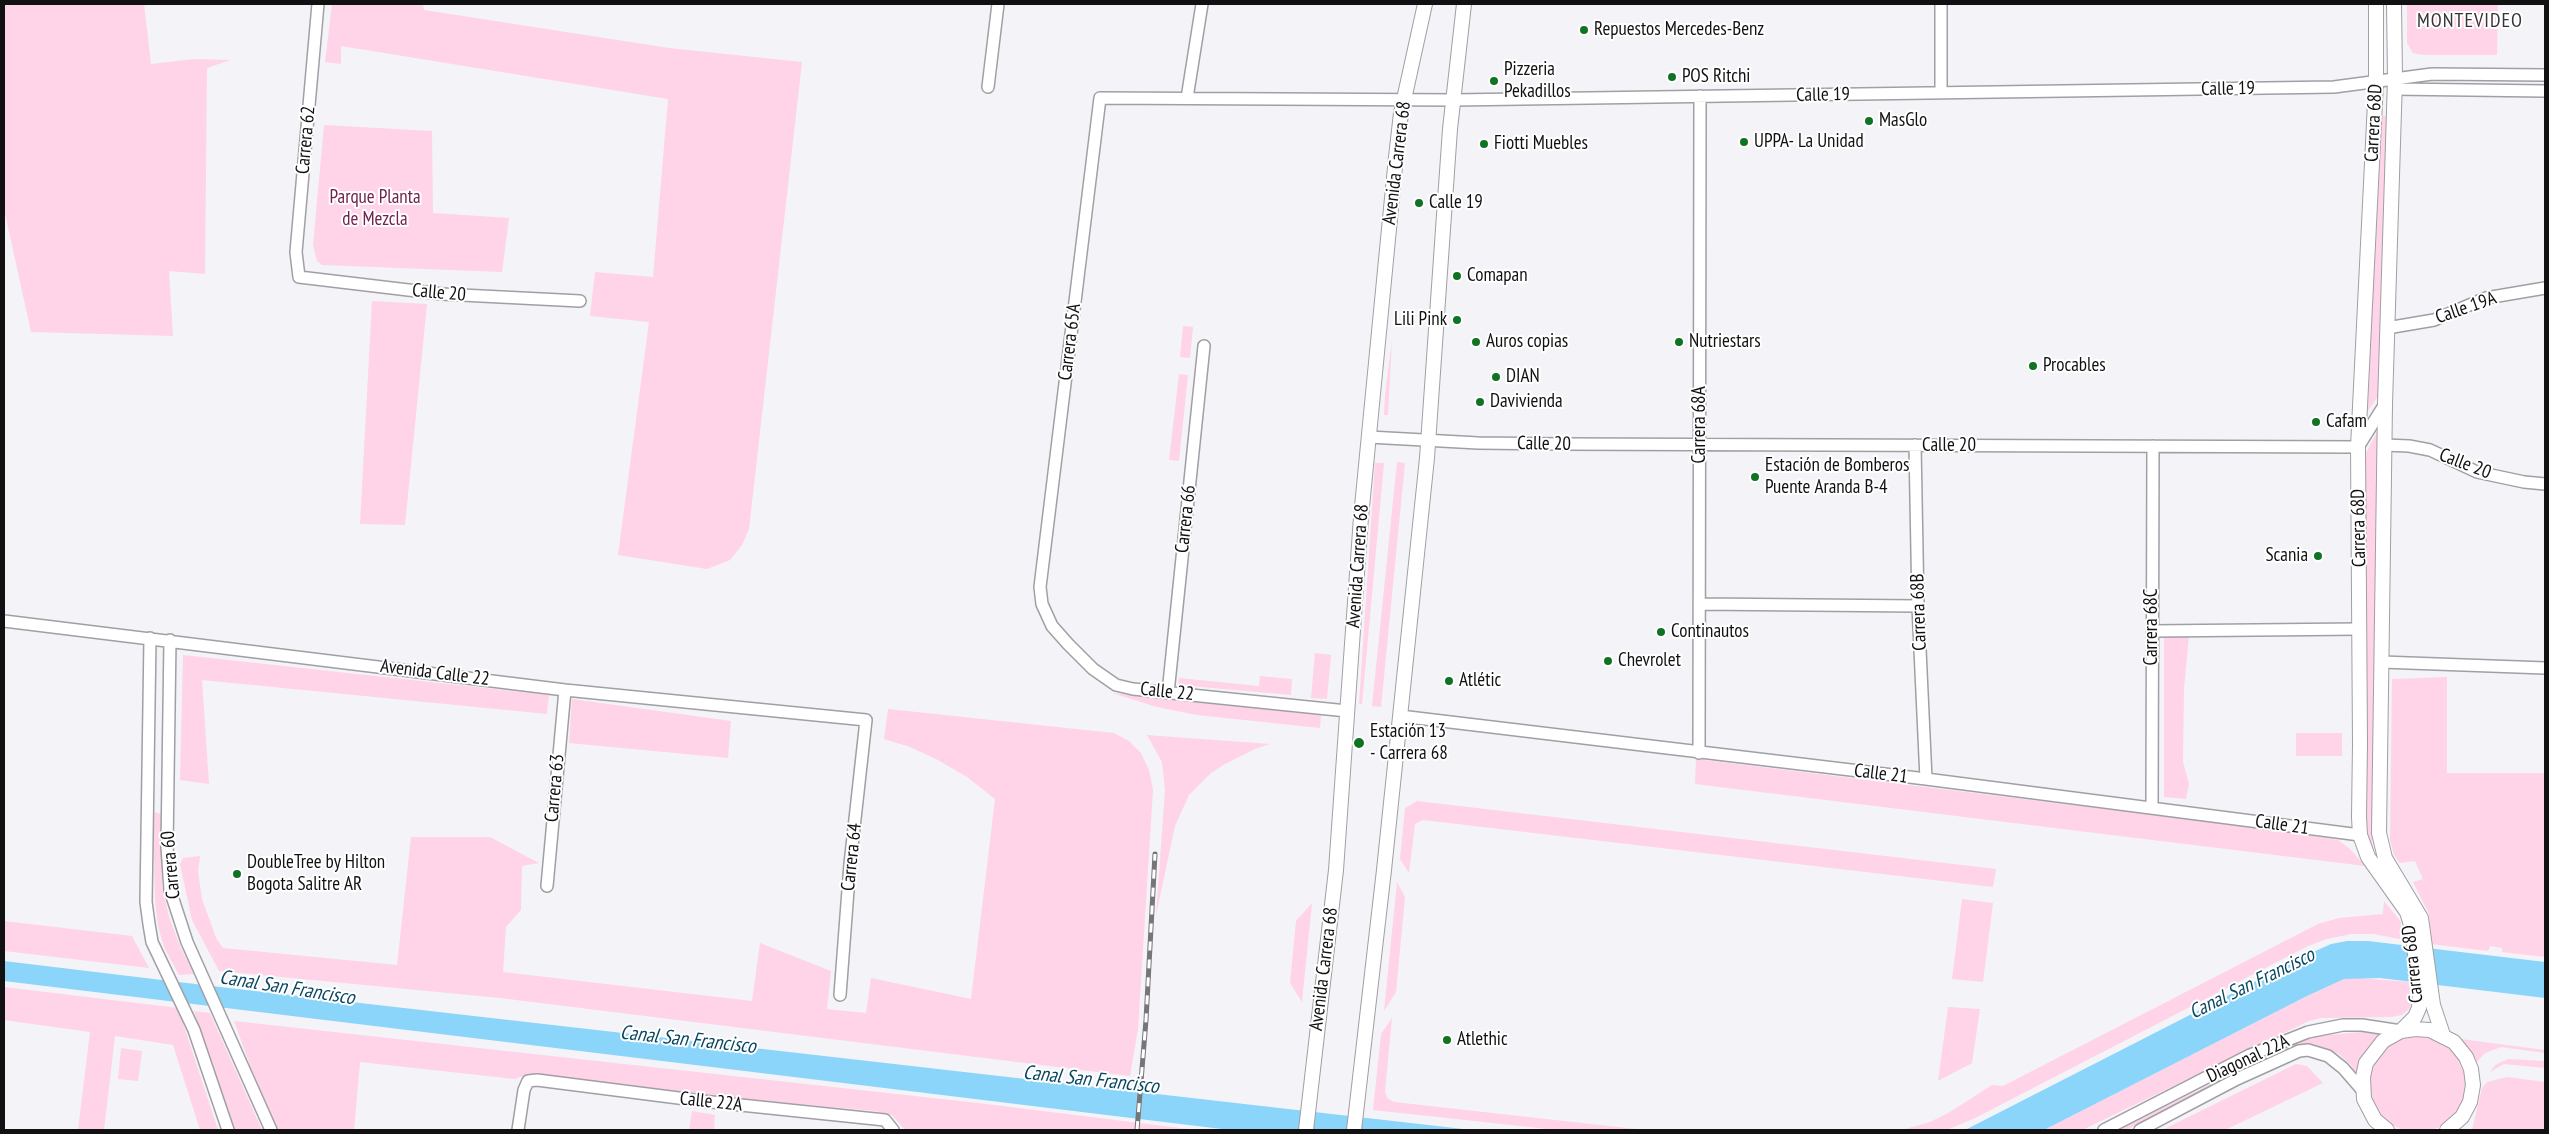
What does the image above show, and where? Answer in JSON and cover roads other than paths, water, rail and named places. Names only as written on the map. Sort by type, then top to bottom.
[{"type":"main road","name":"Avenida Carrera 68","points":[[1306,1130],[1336,870],[1369,437],[1395,166],[1404,100],[1425,4]]},
{"type":"main road","points":[[1354,1130],[1400,716],[1428,440],[1454,100],[1464,4]]},
{"type":"main road","name":"Carrera 68D","points":[[2376,4],[2376,82],[2358,447],[2360,835],[2368,856],[2407,912],[2420,939]]},
{"type":"main road","name":"Carrera 68D","points":[[2394,4],[2395,84],[2384,446],[2379,833],[2384,858],[2418,909],[2425,989],[2443,1035]]},
{"type":"main road","name":"Carrera 68D","points":[[2401,1031],[2418,1013],[2425,989]]},
{"type":"main road","points":[[2372,1130],[2362,1091],[2362,1077],[2373,1051],[2384,1040],[2401,1031],[2430,1030],[2443,1035],[2461,1050],[2471,1069],[2473,1085],[2470,1102],[2460,1124],[2447,1130]]},
{"type":"main road","points":[[2367,1107],[2376,1120],[2387,1130]]},
{"type":"street","name":"Carrera 62","points":[[299,276],[296,252],[318,4]]},
{"type":"street","points":[[988,87],[998,4]]},
{"type":"street","points":[[1187,98],[1202,4]]},
{"type":"street","points":[[1941,4],[1941,93]]},
{"type":"street","name":"Calle 19","points":[[2395,84],[2432,74],[2545,75]]},
{"type":"street","name":"Calle 19","points":[[1100,98],[1454,100],[2334,87],[2376,82],[2545,91]]},
{"type":"street","name":"Carrera 68A","points":[[1699,753],[1700,96]]},
{"type":"street","name":"Carrera 65A","points":[[1040,587],[1100,98]]},
{"type":"street","name":"Calle 20","points":[[299,276],[442,294],[580,301]]},
{"type":"street","name":"Calle 19A","points":[[2387,328],[2434,320],[2486,298],[2545,288]]},
{"type":"street","name":"Carrera 66","points":[[1168,693],[1204,346]]},
{"type":"street","points":[[2358,447],[2385,404]]},
{"type":"street","name":"Calle 20","points":[[1369,437],[1515,444],[2358,447]]},
{"type":"street","name":"Carrera 68B","points":[[1915,445],[1918,606],[1926,779]]},
{"type":"street","name":"Carrera 68C","points":[[2152,807],[2153,446]]},
{"type":"street","name":"Calle 20","points":[[2384,446],[2409,446],[2430,450],[2478,472],[2524,482],[2545,484]]},
{"type":"street","name":"Calle 22","points":[[1040,587],[1042,604],[1052,626],[1093,669],[1116,685],[1168,693],[1347,711]]},
{"type":"street","points":[[1700,604],[1918,606]]},
{"type":"street","name":"Avenida Calle 22","points":[[4,621],[564,690],[866,720]]},
{"type":"street","points":[[2152,631],[2360,629]]},
{"type":"street","name":"Carrera 60","points":[[150,638],[146,902],[152,942],[194,1030],[228,1130]]},
{"type":"street","name":"Carrera 60","points":[[170,640],[166,847],[170,890],[177,916],[198,967],[271,1130]]},
{"type":"street","points":[[2382,662],[2545,668]]},
{"type":"street","name":"Carrera 63","points":[[546,886],[564,690]]},
{"type":"street","name":"Calle 21","points":[[1400,716],[2152,807],[2360,835]]},
{"type":"street","name":"Carrera 64","points":[[840,995],[850,864],[866,720]]},
{"type":"street","points":[[148,798],[167,800]]},
{"type":"street","name":"Diagonal 22A","points":[[2104,1130],[2250,1055],[2308,1032],[2343,1025],[2362,1025],[2401,1031]]},
{"type":"street","name":"Diagonal 22A","points":[[2140,1130],[2238,1079],[2299,1051],[2308,1050],[2328,1056],[2344,1068],[2362,1091]]},
{"type":"street","name":"Calle 22A","points":[[518,1130],[524,1090],[528,1081],[885,1120],[892,1128]]},
{"type":"water","name":"Canal San Francisco","points":[[2347,941],[2368,941],[2545,962],[2545,998],[2380,978],[2344,979],[2044,1130],[1965,1130],[2311,953],[2331,944]]},
{"type":"water","points":[[4,961],[1472,1130],[1230,1130],[4,981]]},
{"type":"railway","points":[[1137,1130],[1146,1020],[1155,854]]},
{"type":"place","name":"Repuestos Mercedes-Benz","points":[[1584,30]]},
{"type":"place","name":"POS Ritchi","points":[[1672,77]]},
{"type":"place","name":"Pizzeria Pekadillos","points":[[1494,81]]},
{"type":"place","name":"MasGlo","points":[[1869,121]]},
{"type":"place","name":"UPPA- La Unidad","points":[[1744,142]]},
{"type":"place","name":"Fiotti Muebles","points":[[1484,144]]},
{"type":"place","name":"Calle 19","points":[[1419,203]]},
{"type":"place","name":"Comapan","points":[[1457,276]]},
{"type":"place","name":"Lili Pink","points":[[1457,320]]},
{"type":"place","name":"Auros copias","points":[[1476,342]]},
{"type":"place","name":"Nutriestars","points":[[1679,342]]},
{"type":"place","name":"Procables","points":[[2033,366]]},
{"type":"place","name":"DIAN","points":[[1496,377]]},
{"type":"place","name":"Davivienda","points":[[1480,402]]},
{"type":"place","name":"Cafam","points":[[2316,422]]},
{"type":"place","name":"Estación de Bomberos Puente Aranda B-4","points":[[1755,477]]},
{"type":"place","name":"Scania","points":[[2318,556]]},
{"type":"place","name":"Continautos","points":[[1661,632]]},
{"type":"place","name":"Chevrolet","points":[[1608,661]]},
{"type":"place","name":"Atlétic","points":[[1449,681]]},
{"type":"place","name":"Estación 13 - Carrera 68","points":[[1359,743]]},
{"type":"place","name":"DoubleTree by Hilton Bogota Salitre AR","points":[[237,874]]},
{"type":"place","name":"Atlethic","points":[[1447,1040]]},
{"type":"district","name":"MONTEVIDEO","points":[[2470,21]]},
{"type":"park label","name":"Parque Planta de Mezcla","points":[[375,209]]}]
